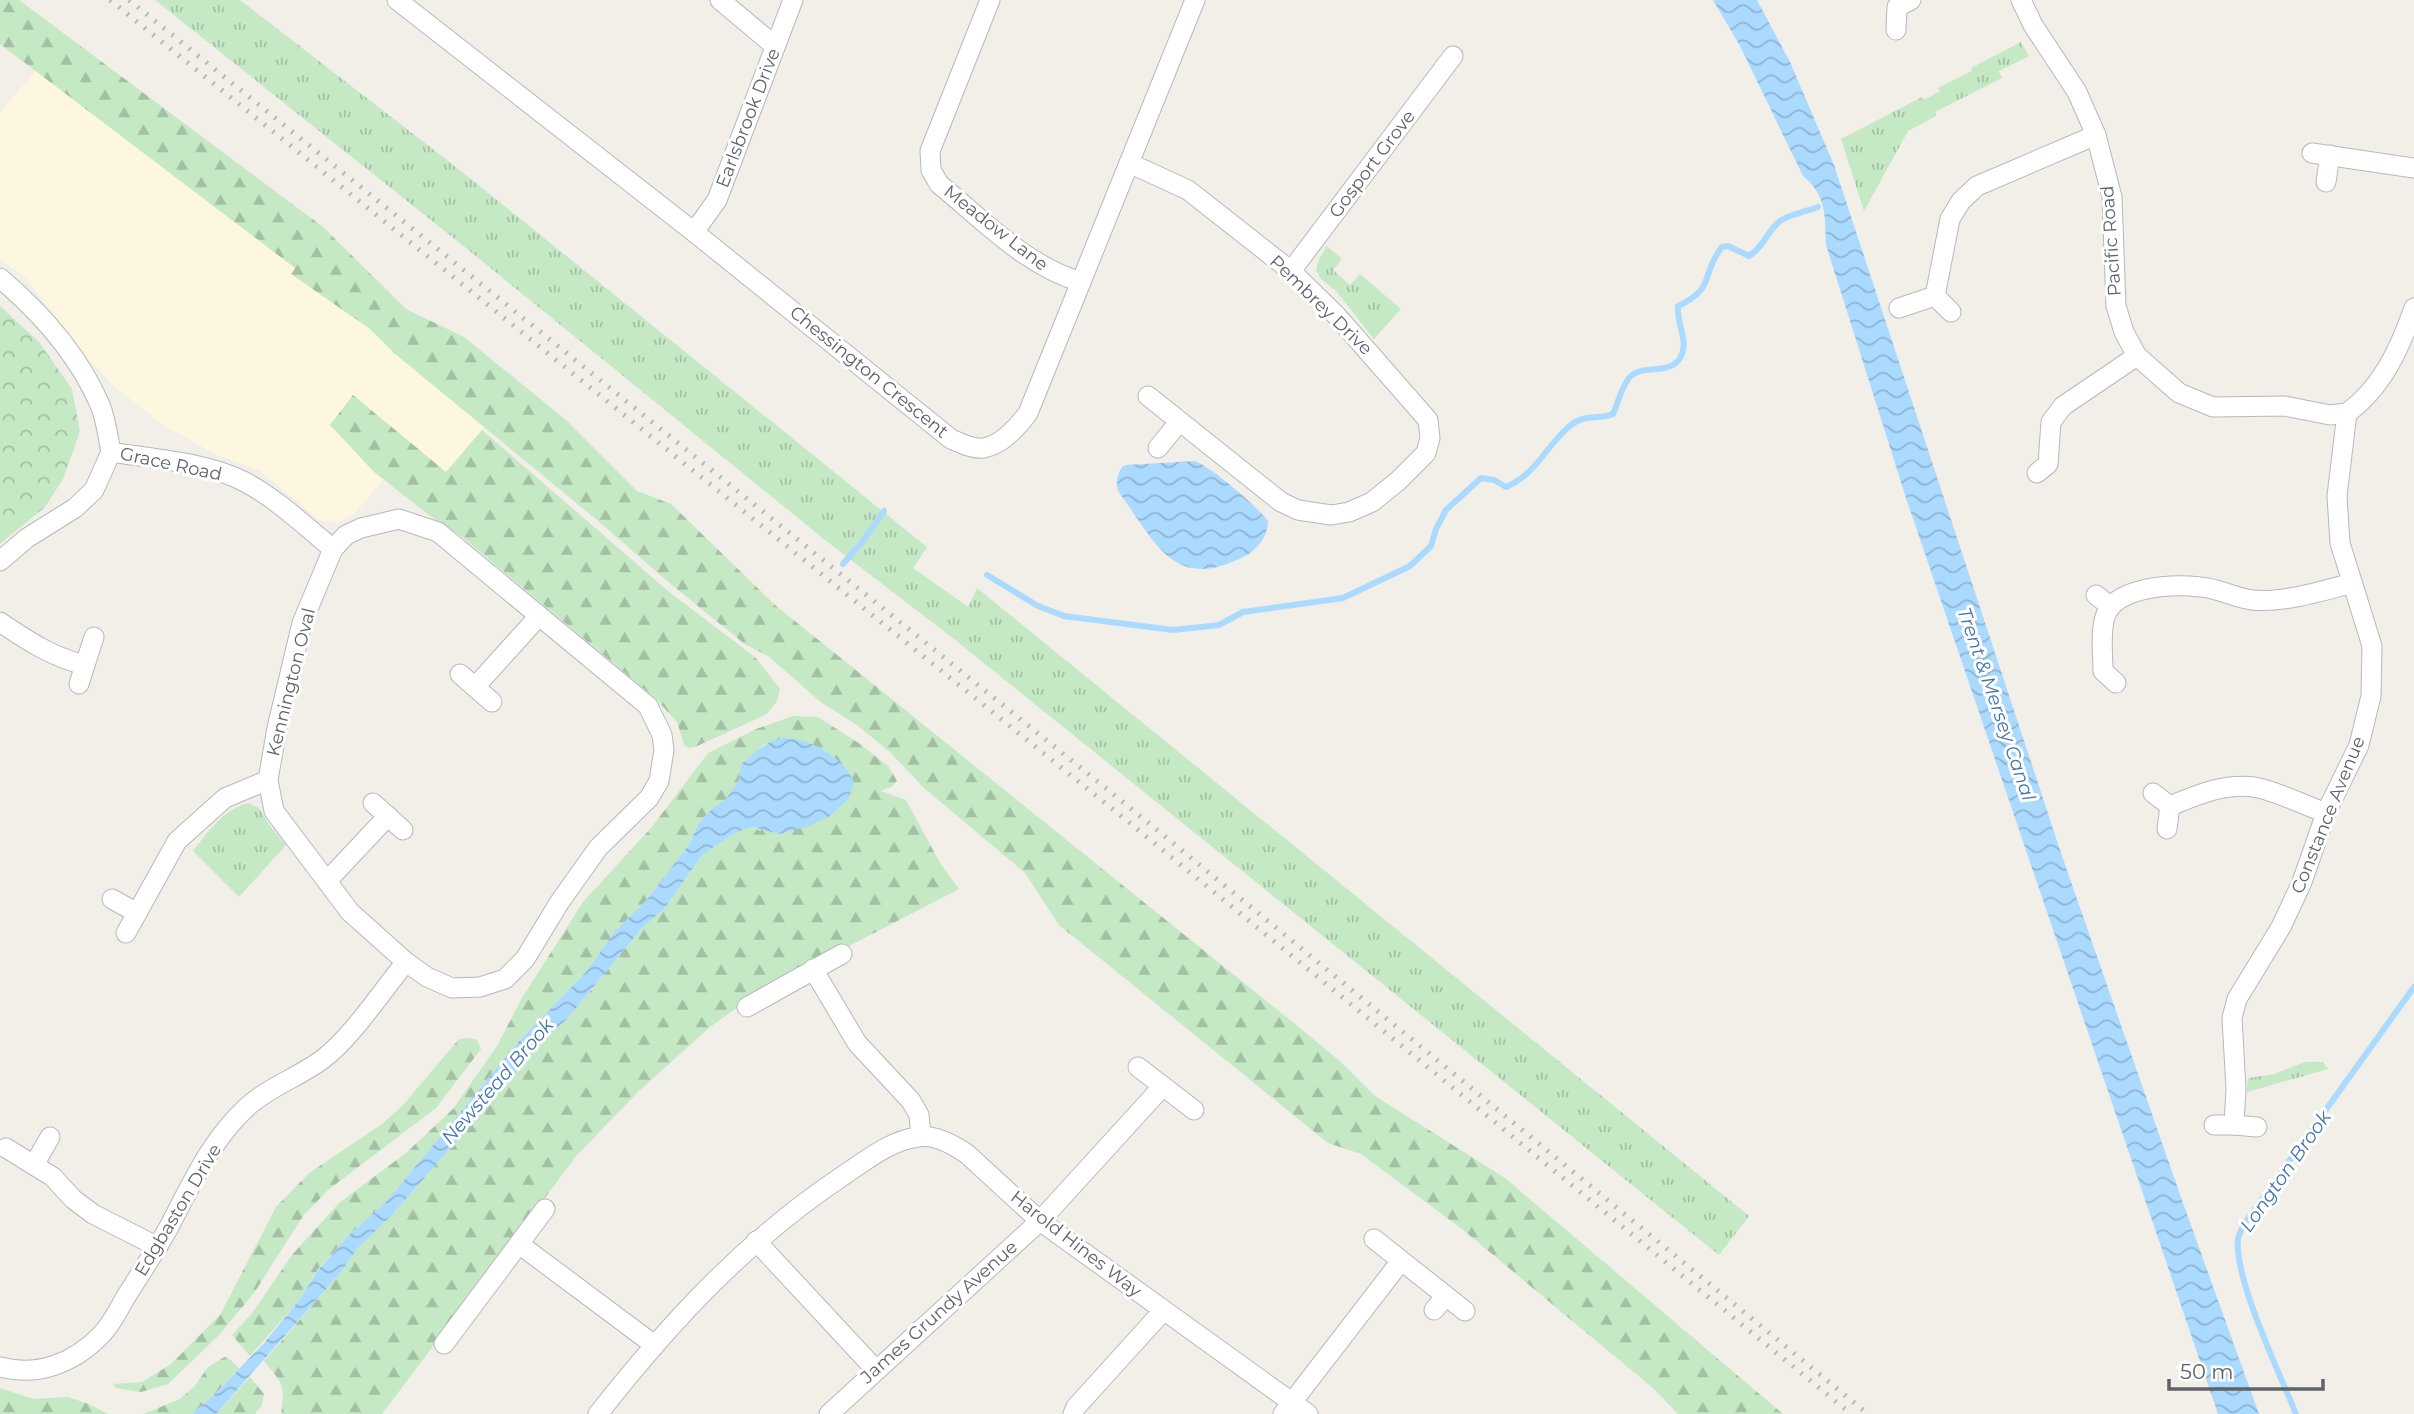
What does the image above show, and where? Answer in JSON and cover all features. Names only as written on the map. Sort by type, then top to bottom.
[{"type":"street","name":"Chessington Crescent","points":[[397,0],[694,232],[951,439],[968,446],[984,448],[1015,431],[1028,413],[1195,0]]},
{"type":"street","points":[[720,0],[775,46]]},
{"type":"street","name":"Earlsbrook Drive","points":[[694,232],[717,200],[793,0]]},
{"type":"street","name":"Meadow Lane","points":[[990,0],[930,151],[931,170],[939,184],[1037,264],[1059,276],[1081,282]]},
{"type":"street","name":"Pacific Road","points":[[2021,0],[2033,24],[2077,92],[2095,135],[2112,197],[2116,306],[2124,332],[2137,356],[2179,393],[2213,407],[2285,406],[2330,415],[2347,413]]},
{"type":"street","points":[[1896,30],[1897,2]]},
{"type":"street","name":"Gosport Grove","points":[[1291,271],[1453,56]]},
{"type":"street","points":[[1935,296],[1950,219],[1961,201],[1977,186],[2095,135]]},
{"type":"street","points":[[2326,182],[2321,154],[2414,167]]},
{"type":"street","name":"Pembrey Drive","points":[[1129,163],[1188,190],[1291,271],[1336,315],[1428,420],[1430,438],[1426,453],[1372,502],[1349,512],[1331,515],[1298,510],[1281,502],[1179,422]]},
{"type":"street","points":[[0,278],[43,320],[83,371],[101,407],[111,452],[94,491],[75,508],[27,538],[0,561]]},
{"type":"street","points":[[1899,308],[1935,296]]},
{"type":"street","points":[[1935,296],[1951,312]]},
{"type":"street","points":[[2347,413],[2372,391],[2401,345],[2414,308]]},
{"type":"street","points":[[2048,469],[2051,422],[2063,406],[2137,356]]},
{"type":"street","points":[[1148,396],[1179,422],[1158,448]]},
{"type":"street","name":"Constance Avenue","points":[[2234,1125],[2236,1089],[2232,1018],[2236,999],[2281,927],[2302,882],[2326,813],[2359,745],[2371,696],[2372,646],[2340,544],[2337,496],[2347,413]]},
{"type":"street","name":"Grace Road","points":[[111,452],[217,471],[243,481],[272,499],[334,549]]},
{"type":"street","name":"Kennington Oval","points":[[399,519],[438,532],[539,616],[648,706],[662,735],[664,750],[659,780],[649,798],[597,848],[525,959],[505,979],[480,987],[452,988],[427,977],[406,962],[350,912],[274,811],[268,780],[302,622],[334,549],[346,535],[361,528],[399,519]]},
{"type":"street","points":[[2104,678],[2103,600],[2157,587],[2202,587],[2253,600],[2306,596],[2352,583]]},
{"type":"street","points":[[475,687],[539,616]]},
{"type":"street","points":[[0,622],[61,659],[85,664]]},
{"type":"street","points":[[79,684],[94,637]]},
{"type":"street","points":[[460,674],[492,702]]},
{"type":"street","points":[[126,933],[177,841],[225,798],[268,780]]},
{"type":"street","points":[[2170,806],[2202,793],[2229,787],[2255,787],[2326,813]]},
{"type":"street","points":[[2153,793],[2170,806]]},
{"type":"street","points":[[2167,829],[2170,806]]},
{"type":"street","points":[[327,881],[380,810],[403,830]]},
{"type":"street","points":[[113,899],[137,913]]},
{"type":"street","points":[[747,1007],[842,954]]},
{"type":"street","name":"Edgbaston Drive","points":[[0,1367],[13,1371],[37,1371],[70,1359],[103,1334],[158,1247],[210,1151],[226,1131],[247,1107],[324,1058],[351,1030],[406,962]]},
{"type":"street","points":[[598,1414],[653,1344],[757,1241],[824,1188],[866,1160],[901,1140],[921,1136],[919,1115],[911,1101],[857,1042],[813,970]]},
{"type":"street","points":[[1138,1067],[1194,1110]]},
{"type":"street","name":"James Grundy Avenue","points":[[839,1410],[875,1369],[1040,1221],[1163,1086]]},
{"type":"street","points":[[2214,1125],[2258,1127]]},
{"type":"street","name":"Harold Hines Way","points":[[921,1136],[956,1146],[967,1154],[1040,1221],[1294,1410]]},
{"type":"street","points":[[34,1165],[50,1137]]},
{"type":"street","points":[[6,1148],[53,1177],[73,1199],[93,1214],[158,1247]]},
{"type":"street","points":[[444,1344],[545,1209]]},
{"type":"street","points":[[1374,1239],[1401,1261],[1440,1303],[1465,1311]]},
{"type":"street","points":[[757,1241],[875,1369]]},
{"type":"street","points":[[519,1244],[653,1344]]},
{"type":"street","points":[[1294,1410],[1401,1261]]},
{"type":"street","points":[[1073,1414],[1076,1407],[1163,1311]]},
{"type":"shaded area","points":[[36,70],[491,419],[446,472],[413,445],[355,513],[338,523],[320,520],[260,471],[215,454],[165,426],[115,387],[86,356],[26,278],[0,259],[0,113]]},
{"type":"green space","points":[[0,0],[19,0],[323,227],[406,309],[464,337],[566,420],[637,491],[671,504],[775,605],[1290,1020],[1341,1062],[1375,1096],[1505,1178],[1783,1414],[1678,1414],[1654,1389],[1462,1229],[1361,1154],[1328,1143],[1059,925],[1025,873],[925,789],[890,752],[857,725],[822,703],[768,656],[746,645],[673,586],[394,353],[370,329],[291,274],[295,268],[0,44]]},
{"type":"green space","points":[[155,0],[240,0],[461,171],[927,547],[913,568],[968,607],[977,588],[1749,1216],[1719,1255],[954,639],[825,540]]},
{"type":"green space","points":[[2021,42],[2029,56],[1999,71],[2002,78],[1935,112],[1936,116],[1908,131],[1864,211],[1841,139],[1922,97],[1924,100],[1940,91],[1938,88],[1972,71],[1971,68]]},
{"type":"green space","points":[[1327,246],[1342,259],[1333,270],[1350,285],[1360,274],[1401,309],[1374,339],[1316,270]]},
{"type":"green space","points":[[0,306],[39,342],[72,389],[80,431],[63,479],[45,507],[0,544]]},
{"type":"green space","points":[[353,395],[446,472],[482,430],[668,591],[756,658],[780,689],[777,701],[767,714],[688,748],[684,745],[677,722],[655,698],[461,536],[374,472],[330,425]]},
{"type":"green space","points":[[793,716],[818,717],[860,744],[889,767],[897,781],[881,791],[906,800],[940,863],[959,889],[755,995],[710,1027],[639,1091],[577,1155],[382,1414],[281,1414],[283,1390],[264,1361],[342,1271],[357,1249],[391,1216],[534,1049],[567,1019],[642,928],[664,909],[703,854],[735,833],[751,827],[761,831],[766,742],[741,764],[739,780],[726,799],[698,824],[690,843],[646,901],[615,931],[586,972],[520,1040],[387,1201],[351,1233],[318,1269],[300,1299],[250,1356],[232,1335],[253,1312],[292,1255],[339,1203],[406,1153],[453,1109],[497,1046],[522,998],[583,902],[651,828],[708,753],[756,729]]},
{"type":"green space","points":[[248,803],[259,808],[286,845],[239,897],[193,851],[224,816]]},
{"type":"green space","points":[[459,1039],[477,1040],[481,1049],[436,1108],[328,1190],[303,1216],[254,1293],[219,1335],[168,1384],[141,1392],[116,1388],[113,1384],[142,1382],[171,1364],[220,1315],[276,1207],[309,1173],[382,1124],[403,1105]]},
{"type":"green space","points":[[2305,1062],[2323,1062],[2328,1069],[2247,1092],[2248,1078],[2274,1074]]},
{"type":"green space","points":[[226,1356],[239,1368],[192,1414],[143,1414],[180,1399],[194,1387],[208,1367]]},
{"type":"green space","points":[[250,1377],[264,1394],[262,1405],[255,1414],[216,1414]]},
{"type":"green space","points":[[0,1388],[34,1399],[68,1397],[108,1414],[0,1414]]},
{"type":"water","name":"Trent & Mersey Canal","points":[[1713,0],[1757,0],[1790,62],[1834,165],[2062,856],[2259,1414],[2218,1414],[1907,501],[1826,245],[1825,216],[1821,199],[1803,176],[1740,46]]},
{"type":"water","points":[[1194,461],[1233,487],[1268,521],[1264,537],[1254,550],[1220,566],[1200,569],[1183,565],[1168,556],[1155,544],[1118,491],[1118,476],[1126,465]]},
{"type":"water","points":[[782,738],[814,745],[842,764],[854,782],[849,798],[830,816],[809,826],[780,834],[751,827],[735,833],[703,854],[664,909],[642,928],[567,1019],[534,1049],[476,1119],[391,1216],[357,1249],[342,1271],[216,1414],[192,1414],[264,1343],[300,1299],[318,1270],[351,1233],[387,1201],[520,1040],[586,972],[615,931],[646,901],[690,843],[698,824],[726,799],[739,780],[741,764],[765,745]]},
{"type":"waterway","name":"Newstead Brook","points":[[987,575],[1038,606],[1064,616],[1173,630],[1219,625],[1243,612],[1343,598],[1410,566],[1431,546],[1446,510],[1481,478],[1494,480],[1506,487],[1517,481],[1526,475],[1562,433],[1576,422],[1613,414],[1624,386],[1635,373],[1665,368],[1678,361],[1684,342],[1678,306],[1703,287],[1711,265],[1722,247],[1728,246],[1749,256],[1780,221],[1818,207]]},
{"type":"waterway","name":"Newstead Brook","points":[[843,564],[884,511]]},
{"type":"waterway","name":"Longton Brook","points":[[2296,1414],[2250,1301],[2243,1278],[2238,1237],[2244,1224],[2414,987]]},
{"type":"railway","points":[[110,0],[1115,811],[1851,1414]]},
{"type":"railway","points":[[129,0],[1123,802],[1868,1414]]}]
